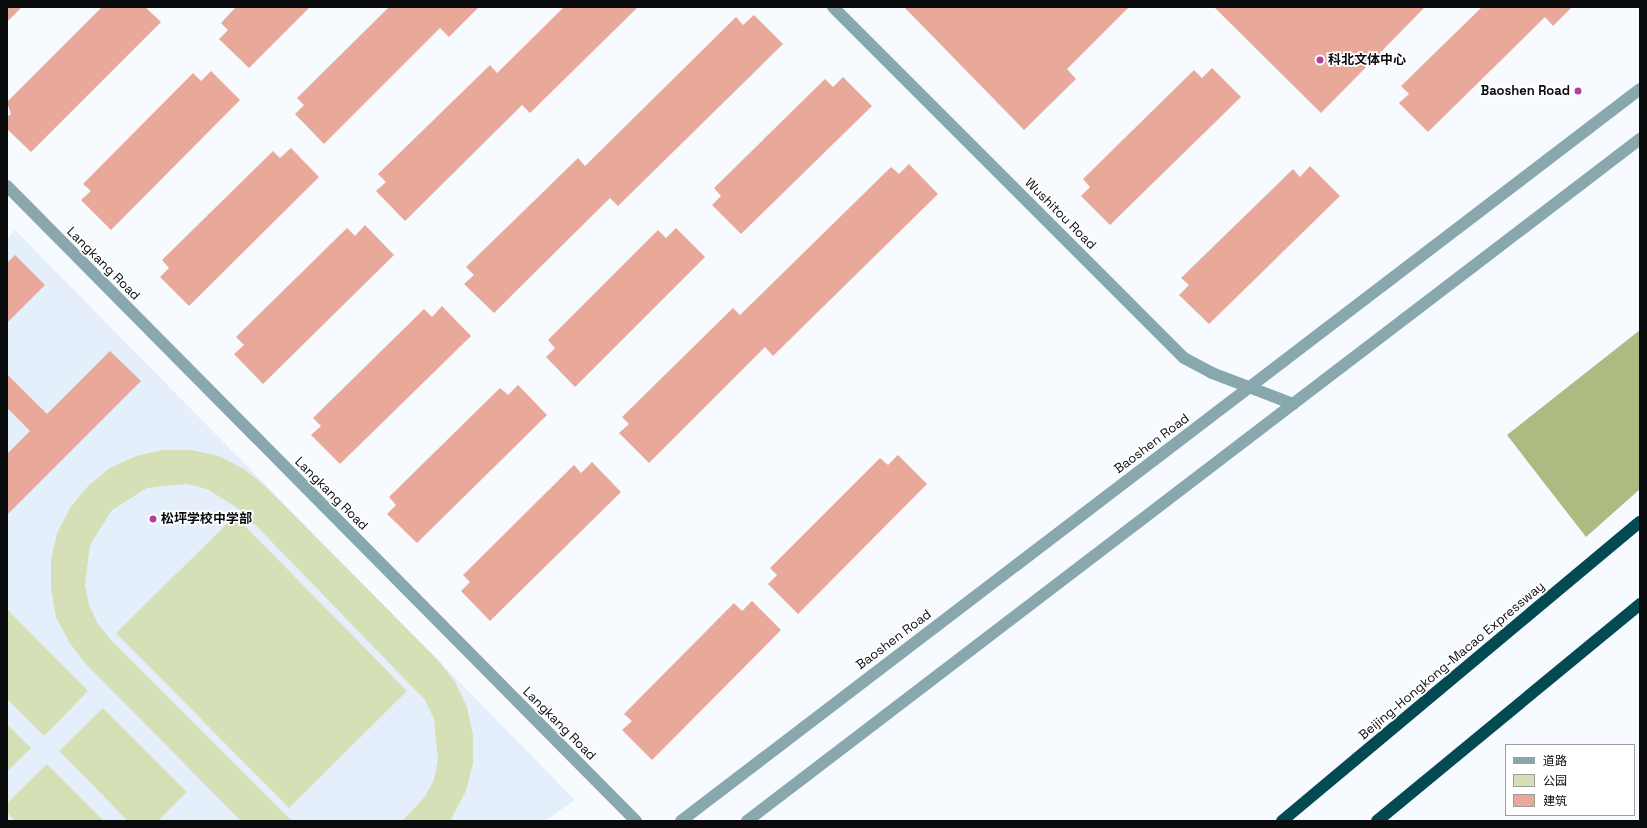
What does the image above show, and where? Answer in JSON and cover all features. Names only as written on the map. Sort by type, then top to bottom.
[{"type":"highway","name":"Beijing-Hongkong-Macao Expressway","points":[[1282,821],[1640,522]]},
{"type":"highway","points":[[1377,821],[1640,604]]},
{"type":"street","name":"Wushitou Road","points":[[833,7],[1184,358],[1293,404]]},
{"type":"street","name":"Baoshen Road","points":[[681,821],[1640,89]]},
{"type":"street","points":[[747,821],[1640,139]]},
{"type":"street","name":"Langkang Road","points":[[7,186],[636,821]]},
{"type":"shaded area","name":"松坪学校中学部","points":[[15,230],[575,800],[545,821],[7,821],[7,239]]},
{"type":"green space","points":[[1640,330],[1640,489],[1586,537],[1507,435]]},
{"type":"green space","points":[[163,450],[191,450],[219,456],[244,469],[264,485],[439,661],[455,682],[467,707],[473,735],[473,763],[466,791],[450,821],[402,821],[424,798],[434,780],[438,759],[434,719],[425,700],[242,511],[207,489],[187,484],[147,488],[112,510],[90,545],[85,585],[89,605],[98,624],[111,640],[292,821],[241,821],[85,663],[69,642],[56,617],[51,589],[51,560],[57,533],[70,508],[88,486],[110,468],[136,456]]},
{"type":"green space","points":[[235,516],[407,691],[289,808],[116,633]]},
{"type":"green space","points":[[7,609],[88,691],[44,736],[7,699]]},
{"type":"green space","points":[[103,708],[187,792],[158,821],[128,821],[59,751]]},
{"type":"green space","points":[[7,724],[31,748],[7,772]]},
{"type":"green space","points":[[47,764],[104,821],[15,821],[7,813],[7,803]]},
{"type":"building","points":[[7,7],[22,7],[7,22]]},
{"type":"building","points":[[102,7],[145,7],[161,22],[31,152],[7,129],[7,117],[11,114],[7,102]]},
{"type":"building","points":[[236,7],[310,7],[249,68],[219,39],[228,30],[221,23]]},
{"type":"building","points":[[389,7],[479,7],[449,37],[440,28],[324,144],[295,114],[304,105],[297,98]]},
{"type":"building","points":[[564,7],[638,7],[530,113],[522,105],[405,221],[376,191],[386,182],[378,174],[490,65],[497,73]]},
{"type":"building","points":[[904,7],[1129,7],[1067,69],[1076,79],[1024,130]]},
{"type":"building","name":"科北文体中心","points":[[1214,7],[1425,7],[1321,113]]},
{"type":"building","points":[[1482,7],[1572,7],[1553,26],[1545,17],[1428,132],[1399,103],[1409,94],[1401,86]]},
{"type":"building","points":[[754,15],[783,44],[618,206],[610,198],[494,313],[464,284],[474,275],[466,267],[578,158],[585,166],[736,17],[743,25]]},
{"type":"building","points":[[1212,68],[1241,97],[1110,225],[1081,196],[1090,187],[1083,179],[1194,70],[1202,78]]},
{"type":"building","points":[[211,71],[240,100],[111,230],[81,200],[91,191],[83,184],[193,73],[201,81]]},
{"type":"building","points":[[843,77],[872,106],[741,234],[712,205],[721,196],[714,188],[825,79],[833,87]]},
{"type":"building","points":[[291,148],[319,177],[189,306],[160,277],[169,268],[162,260],[273,151],[280,158]]},
{"type":"building","points":[[909,164],[938,194],[773,356],[765,347],[649,463],[619,433],[629,424],[622,417],[733,308],[740,315],[891,167],[899,174]]},
{"type":"building","points":[[1310,166],[1340,196],[1209,324],[1179,295],[1189,285],[1181,278],[1293,169],[1300,177]]},
{"type":"building","points":[[365,225],[394,255],[263,384],[234,354],[244,345],[236,337],[347,228],[355,236]]},
{"type":"building","points":[[676,228],[705,257],[575,387],[546,357],[555,348],[548,340],[658,230],[666,238]]},
{"type":"building","points":[[15,255],[45,285],[7,323],[7,263]]},
{"type":"building","points":[[442,306],[471,336],[340,464],[311,435],[321,426],[313,418],[424,309],[432,317]]},
{"type":"building","points":[[110,351],[141,381],[7,515],[7,454],[30,431],[7,408],[7,374],[47,414]]},
{"type":"building","points":[[518,385],[547,415],[417,543],[387,514],[396,505],[389,497],[500,388],[508,395]]},
{"type":"building","points":[[898,455],[927,484],[798,614],[768,584],[777,575],[770,568],[880,458],[888,465]]},
{"type":"building","points":[[592,462],[621,492],[490,621],[461,591],[470,582],[463,575],[574,465],[581,473]]},
{"type":"building","points":[[752,601],[781,630],[652,760],[622,730],[632,721],[624,714],[734,603],[742,611]]},
{"type":"place","name":"科北文体中心","points":[[1320,60]]},
{"type":"place","name":"Baoshen Road","points":[[1578,91]]},
{"type":"place","name":"松坪学校中学部","points":[[153,519]]}]
